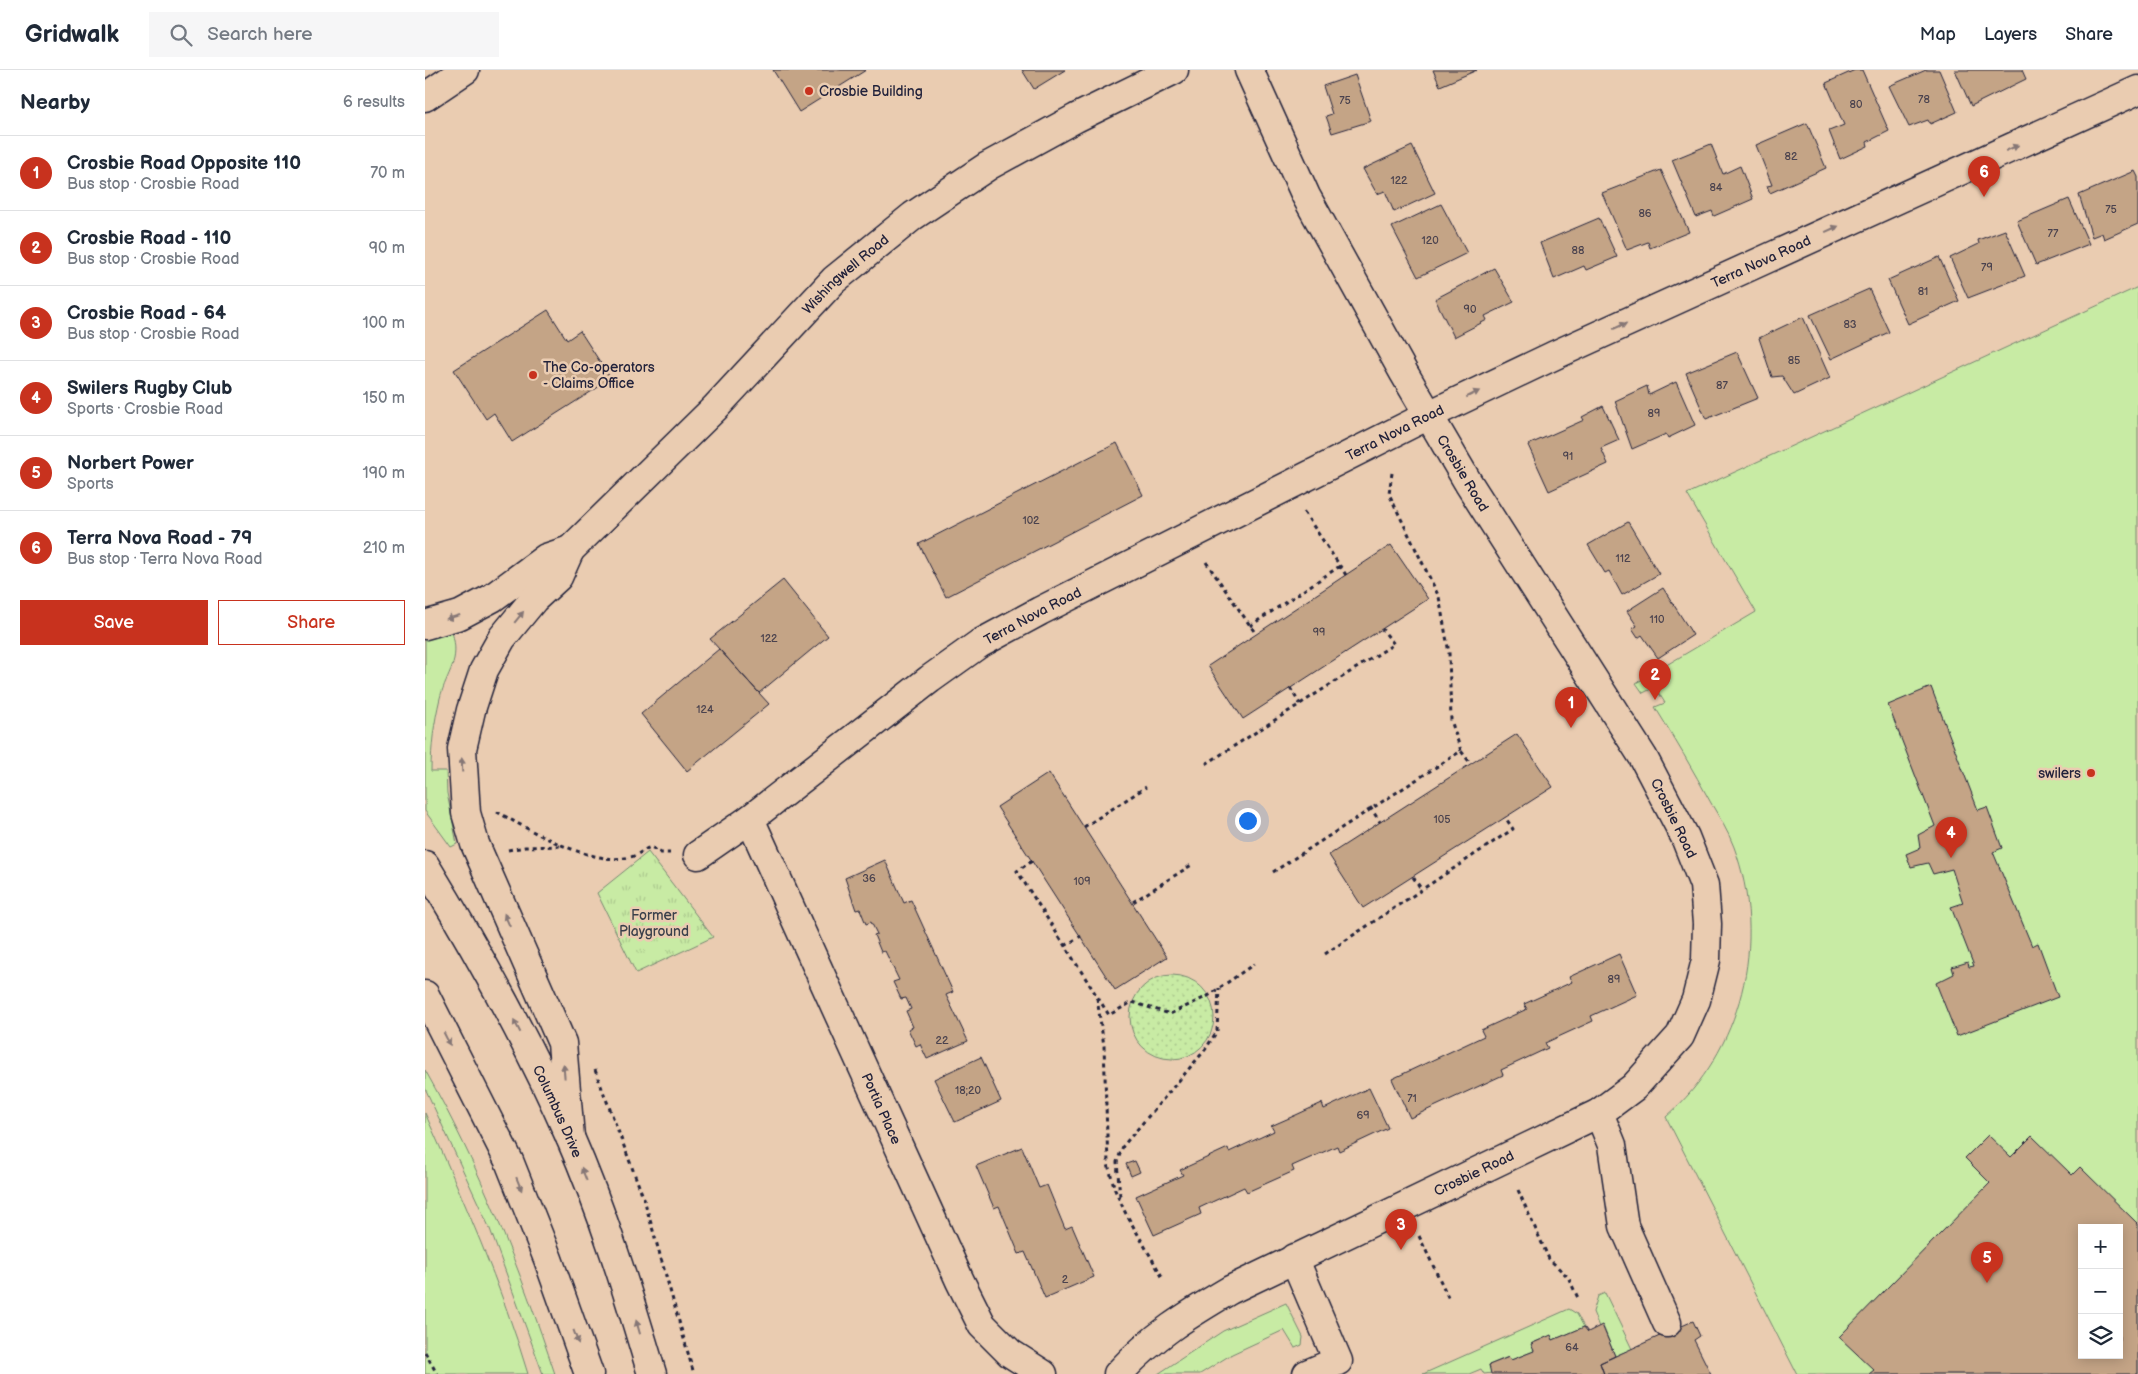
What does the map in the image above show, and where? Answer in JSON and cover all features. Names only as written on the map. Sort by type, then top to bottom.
[{"type":"street","points":[[425,97],[465,70]]},
{"type":"street","name":"Wishingwell Road","points":[[570,550],[715,408],[834,280],[913,216],[988,166],[1068,122],[1174,70]]},
{"type":"street","name":"Crosbie Road","points":[[1118,1374],[1142,1348],[1178,1320],[1230,1290],[1599,1113],[1634,1087],[1680,1036],[1696,1000],[1706,960],[1707,924],[1704,885],[1685,837],[1643,757],[1469,484],[1429,415],[1306,196],[1249,70]]},
{"type":"street","name":"Terra Nova Road","points":[[698,855],[750,819],[923,684],[979,644],[1048,606],[1429,415],[1555,355],[2138,90]]},
{"type":"street","points":[[425,625],[459,615],[493,598],[546,558],[570,550]]},
{"type":"street","points":[[570,550],[558,577],[534,599],[502,638],[489,662],[471,710],[462,749],[466,814],[475,844],[562,1043],[570,1137]]},
{"type":"street","name":"Portia Place","points":[[750,819],[947,1254],[982,1325],[1010,1353],[1043,1374]]},
{"type":"street","name":"Columbus Drive","points":[[425,865],[471,940],[500,994],[570,1137],[625,1283],[652,1374]]},
{"type":"street","points":[[425,995],[509,1161],[548,1259],[589,1374]]},
{"type":"street","points":[[1599,1113],[1612,1145],[1624,1226],[1667,1323]]},
{"type":"street","points":[[1294,1258],[1338,1361],[1307,1374]]},
{"type":"path","points":[[1392,473],[1389,494],[1439,597],[1449,653],[1451,720],[1461,751],[1471,764]]},
{"type":"path","points":[[1304,512],[1346,575]]},
{"type":"path","points":[[1206,562],[1256,634]]},
{"type":"path","points":[[1250,626],[1341,566]]},
{"type":"path","points":[[1205,764],[1394,644],[1382,629]]},
{"type":"path","points":[[1290,688],[1300,704]]},
{"type":"path","points":[[1273,872],[1370,807],[1461,751]]},
{"type":"path","points":[[1084,827],[1146,787]]},
{"type":"path","points":[[1370,807],[1380,822]]},
{"type":"path","points":[[496,812],[562,846],[593,855],[630,858],[651,848],[661,852],[698,855]]},
{"type":"path","points":[[1325,954],[1513,829],[1505,816]]},
{"type":"path","points":[[505,852],[525,847],[562,846]]},
{"type":"path","points":[[1032,861],[1017,871],[1109,1015],[1132,1002],[1170,1014],[1187,1008],[1254,964]]},
{"type":"path","points":[[1133,902],[1193,864]]},
{"type":"path","points":[[1413,877],[1422,890]]},
{"type":"path","points":[[1065,946],[1081,936]]},
{"type":"path","points":[[1121,1202],[1117,1162],[1123,1146],[1205,1050],[1217,1031],[1219,988]]},
{"type":"path","points":[[1096,995],[1104,1046],[1108,1164],[1121,1202],[1163,1278]]},
{"type":"path","points":[[1518,1190],[1549,1259],[1568,1277],[1579,1300]]},
{"type":"path","points":[[1419,1236],[1450,1301]]},
{"type":"path","points":[[425,1352],[437,1374]]},
{"type":"green space","points":[[2138,287],[2138,1374],[1797,1374],[1666,1117],[1692,1090],[1714,1060],[1730,1027],[1742,992],[1748,956],[1749,920],[1744,883],[1732,841],[1655,707],[1665,703],[1655,687],[1643,693],[1636,683],[1756,612],[1687,494]]},
{"type":"green space","points":[[452,632],[455,651],[454,659],[438,707],[432,744],[431,771],[446,771],[447,793],[457,844],[451,847],[425,811],[425,638]]},
{"type":"green space","name":"Former Playground","points":[[648,852],[713,937],[636,973],[597,893]]},
{"type":"green space","points":[[1164,975],[1180,975],[1196,982],[1207,993],[1214,1009],[1211,1033],[1202,1047],[1196,1052],[1180,1059],[1164,1059],[1148,1052],[1137,1041],[1130,1025],[1130,1009],[1137,993],[1148,982]]},
{"type":"green space","points":[[425,1070],[481,1181],[528,1296],[555,1374],[543,1374],[490,1229],[425,1088]]},
{"type":"green space","points":[[425,1113],[494,1275],[528,1374],[425,1374]]},
{"type":"green space","points":[[1605,1293],[1632,1349],[1615,1356],[1603,1326],[1599,1327],[1593,1312],[1598,1296]]},
{"type":"green space","points":[[1286,1303],[1303,1337],[1302,1345],[1295,1348],[1284,1330],[1232,1354],[1200,1374],[1158,1374],[1223,1331]]},
{"type":"green space","points":[[1569,1309],[1577,1314],[1584,1327],[1553,1340],[1551,1336],[1532,1343],[1534,1351],[1511,1360],[1508,1357],[1489,1365],[1492,1373],[1484,1374],[1481,1369],[1469,1374],[1423,1374]]},
{"type":"building","name":"Crosbie Building","points":[[773,70],[866,70],[799,112]]},
{"type":"building","points":[[1022,70],[1065,70],[1034,89]]},
{"type":"building","points":[[1433,70],[1477,70],[1440,86]]},
{"type":"building","points":[[1855,70],[1862,70],[1889,131],[1867,142],[1868,146],[1840,159],[1829,131],[1844,125],[1826,83]]},
{"type":"building","points":[[1926,70],[1939,70],[1957,112],[1930,124],[1928,120],[1909,127],[1889,86]]},
{"type":"building","points":[[1955,70],[2022,70],[2026,79],[1971,106]]},
{"type":"building","points":[[1355,75],[1371,121],[1332,133],[1326,116],[1332,114],[1323,86]]},
{"type":"building","points":[[1807,123],[1826,168],[1770,193],[1767,186],[1772,185],[1756,145]]},
{"type":"building","points":[[1711,144],[1723,174],[1740,166],[1753,199],[1714,216],[1712,211],[1696,217],[1672,160]]},
{"type":"building","points":[[1412,146],[1435,193],[1394,212],[1385,191],[1377,194],[1363,169]]},
{"type":"building","points":[[1661,170],[1689,232],[1650,248],[1648,242],[1627,250],[1602,193]]},
{"type":"building","points":[[2135,171],[2138,177],[2138,224],[2104,239],[2102,233],[2092,237],[2079,195]]},
{"type":"building","points":[[2069,199],[2089,244],[2036,265],[2017,221]]},
{"type":"building","points":[[1441,204],[1467,253],[1418,277],[1392,227]]},
{"type":"building","points":[[1599,218],[1617,257],[1586,270],[1584,266],[1554,279],[1540,243]]},
{"type":"building","points":[[2005,230],[2025,276],[1968,298],[1950,258],[1979,244],[1978,240]]},
{"type":"building","points":[[1939,257],[1959,301],[1908,324],[1888,280]]},
{"type":"building","points":[[1494,268],[1514,302],[1485,316],[1487,320],[1454,337],[1435,299]]},
{"type":"building","points":[[1869,289],[1889,332],[1831,359],[1810,315]]},
{"type":"building","name":"The Co-operators - Claims Office","points":[[548,310],[567,340],[580,331],[611,379],[512,442],[494,413],[486,419],[454,370]]},
{"type":"building","points":[[1803,317],[1830,378],[1794,395],[1782,376],[1772,377],[1759,338]]},
{"type":"building","points":[[1737,352],[1758,398],[1706,419],[1686,373]]},
{"type":"building","points":[[1676,382],[1695,425],[1668,438],[1666,434],[1632,449],[1615,401],[1647,386],[1649,395]]},
{"type":"building","points":[[1603,406],[1619,440],[1601,448],[1608,464],[1549,491],[1528,445],[1584,420],[1582,417]]},
{"type":"building","points":[[1117,443],[1143,495],[946,597],[919,544]]},
{"type":"building","points":[[1628,522],[1659,574],[1622,595],[1609,571],[1605,573],[1588,545]]},
{"type":"building","points":[[1391,545],[1428,599],[1243,719],[1208,666]]},
{"type":"building","points":[[783,580],[828,636],[759,693],[710,639]]},
{"type":"building","points":[[1663,588],[1693,635],[1658,658],[1642,635],[1638,638],[1632,629],[1637,626],[1627,611]]},
{"type":"building","points":[[719,649],[769,704],[687,771],[641,714]]},
{"type":"building","points":[[1931,687],[1978,810],[1987,807],[2002,848],[1993,852],[2032,946],[2038,943],[2058,997],[1957,1036],[1936,983],[1954,974],[1952,967],[1968,962],[1969,967],[1974,966],[1951,907],[1963,903],[1952,869],[1933,874],[1928,863],[1911,867],[1906,854],[1920,848],[1918,835],[1935,826],[1888,705]]},
{"type":"building","points":[[1517,734],[1553,787],[1363,908],[1329,855]]},
{"type":"building","points":[[1049,773],[1167,957],[1115,990],[997,807]]},
{"type":"building","points":[[885,860],[904,903],[911,900],[953,992],[946,995],[968,1041],[927,1059],[920,1044],[916,1046],[908,1029],[913,1027],[906,1011],[911,1009],[906,998],[901,999],[893,982],[899,980],[885,951],[881,952],[874,935],[877,934],[871,922],[866,924],[860,909],[856,910],[845,878]]},
{"type":"building","points":[[1619,954],[1637,995],[1591,1016],[1593,1021],[1545,1043],[1548,1048],[1501,1070],[1503,1075],[1410,1118],[1392,1079],[1484,1036],[1481,1030],[1527,1009],[1524,1004],[1572,982],[1569,977]]},
{"type":"building","points":[[981,1057],[1001,1101],[955,1122],[934,1079]]},
{"type":"building","points":[[1369,1088],[1388,1128],[1339,1151],[1337,1146],[1292,1166],[1294,1171],[1247,1192],[1244,1187],[1199,1208],[1201,1214],[1154,1235],[1136,1196],[1183,1175],[1180,1170],[1228,1148],[1229,1152],[1274,1131],[1271,1126],[1322,1103],[1324,1109]]},
{"type":"building","points":[[1988,1135],[2011,1157],[2032,1136],[2072,1175],[2080,1167],[2138,1224],[2138,1374],[1869,1374],[1874,1370],[1839,1337],[1990,1183],[1965,1158]]},
{"type":"building","points":[[1022,1147],[1039,1188],[1047,1185],[1065,1229],[1072,1226],[1094,1277],[1045,1298],[1025,1252],[1019,1254],[999,1206],[994,1208],[976,1166]]},
{"type":"building","points":[[1135,1161],[1140,1172],[1131,1176],[1126,1164]]},
{"type":"building","points":[[1693,1321],[1700,1336],[1694,1340],[1711,1374],[1604,1374],[1600,1363]]},
{"type":"building","points":[[1602,1325],[1615,1356],[1600,1363],[1604,1374],[1491,1374],[1489,1365],[1509,1357],[1511,1360],[1534,1351],[1531,1344],[1551,1335],[1553,1340],[1584,1327],[1588,1332]]},
{"type":"place","name":"Crosbie Building","points":[[809,91]]},
{"type":"place","name":"Terra Nova Road - 79","points":[[1984,197]]},
{"type":"place","name":"The Co-operators - Claims Office","points":[[533,375]]},
{"type":"place","name":"Crosbie Road - 110","points":[[1655,700]]},
{"type":"place","name":"Crosbie Road Opposite 110","points":[[1571,728]]},
{"type":"place","name":"swilers","points":[[2091,773]]},
{"type":"place","name":"Swilers Rugby Club","points":[[1951,858]]},
{"type":"place","name":"Crosbie Road - 64","points":[[1401,1250]]},
{"type":"place","name":"Norbert Power","points":[[1987,1283]]}]
